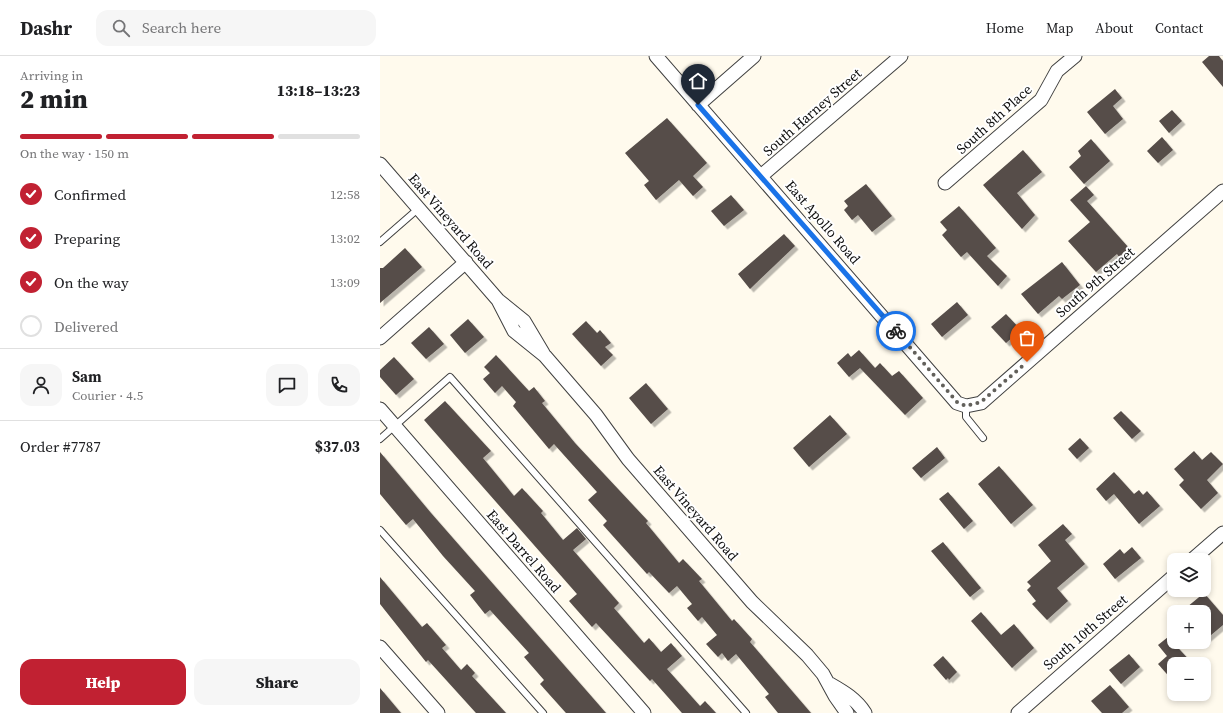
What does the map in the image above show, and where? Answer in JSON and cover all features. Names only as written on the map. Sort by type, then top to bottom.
[{"type":"street","name":"East Apollo Road","points":[[656,56],[762,176],[957,402],[966,406]]},
{"type":"street","points":[[698,105],[754,56]]},
{"type":"street","name":"South Harney Street","points":[[762,176],[900,56]]},
{"type":"street","name":"South 8th Place","points":[[945,183],[1042,100],[1057,71],[1074,56]]},
{"type":"street","name":"East Vineyard Road","points":[[380,164],[498,300],[514,331],[545,356],[596,415],[628,459],[752,602],[807,655],[830,684],[835,696],[847,713]]},
{"type":"street","name":"South 9th Street","points":[[966,406],[981,402],[1223,191]]},
{"type":"street","points":[[380,338],[466,262]]},
{"type":"street","name":"East Darrel Road","points":[[380,409],[644,713]]},
{"type":"street","points":[[1200,553],[1223,533]]},
{"type":"street","name":"South 10th Street","points":[[1018,713],[1167,582]]},
{"type":"street","points":[[380,647],[438,713]]},
{"type":"street","name":"East Vineyard Road","points":[[830,684],[850,696],[865,713]]},
{"type":"lane","points":[[380,242],[419,208]]},
{"type":"lane","points":[[380,439],[450,377],[746,713]]},
{"type":"lane","points":[[966,406],[966,417],[983,438]]},
{"type":"lane","points":[[380,530],[543,713]]},
{"type":"building","points":[[1209,56],[1219,56],[1223,61],[1223,87],[1202,62]]},
{"type":"building","points":[[1115,89],[1122,98],[1113,106],[1123,119],[1105,134],[1087,112]]},
{"type":"building","points":[[1172,110],[1182,121],[1169,133],[1159,121]]},
{"type":"building","points":[[667,118],[707,163],[693,176],[703,187],[693,196],[679,180],[656,200],[644,185],[649,181],[625,153]]},
{"type":"building","points":[[1162,137],[1173,150],[1158,163],[1147,151]]},
{"type":"building","points":[[1091,139],[1110,161],[1084,184],[1069,167],[1081,156],[1078,151]]},
{"type":"building","points":[[1023,150],[1042,172],[1017,193],[1035,215],[1022,229],[983,185]]},
{"type":"building","points":[[866,184],[892,216],[872,232],[858,215],[852,220],[844,210],[848,206],[844,201]]},
{"type":"building","points":[[1086,186],[1094,195],[1087,201],[1129,248],[1119,257],[1117,254],[1096,272],[1068,241],[1090,222],[1070,200]]},
{"type":"building","points":[[731,195],[744,210],[724,226],[711,211]]},
{"type":"building","points":[[959,206],[996,248],[987,256],[1007,276],[998,286],[967,252],[961,257],[942,235],[947,230],[940,222]]},
{"type":"building","points":[[784,234],[795,246],[750,289],[738,274]]},
{"type":"building","points":[[405,248],[422,267],[380,303],[380,268],[383,268]]},
{"type":"building","points":[[1062,262],[1080,285],[1062,299],[1059,296],[1038,314],[1021,294]]},
{"type":"building","points":[[957,302],[968,315],[942,337],[931,324]]},
{"type":"building","points":[[1006,314],[1021,330],[1006,343],[991,327]]},
{"type":"building","points":[[468,319],[484,337],[465,353],[450,335]]},
{"type":"building","points":[[586,321],[597,333],[600,330],[611,343],[605,347],[613,355],[601,366],[572,334]]},
{"type":"building","points":[[429,327],[444,344],[426,359],[411,343]]},
{"type":"building","points":[[859,350],[875,368],[880,363],[892,376],[899,371],[923,398],[905,415],[860,368],[849,377],[837,363],[848,353],[851,357]]},
{"type":"building","points":[[496,355],[529,391],[534,387],[545,401],[542,403],[575,443],[648,521],[646,523],[679,563],[683,559],[702,579],[699,581],[732,621],[734,619],[752,639],[750,642],[811,713],[778,713],[765,697],[769,694],[736,654],[728,661],[722,653],[718,657],[706,644],[717,635],[702,617],[698,621],[687,608],[692,604],[677,586],[669,593],[649,572],[647,574],[603,525],[607,521],[588,500],[597,492],[554,444],[549,449],[513,406],[516,402],[502,386],[495,393],[483,379],[490,373],[484,367]]},
{"type":"building","points":[[394,357],[414,379],[396,395],[380,377],[380,370]]},
{"type":"building","points":[[646,383],[668,409],[651,424],[629,398]]},
{"type":"building","points":[[445,401],[491,451],[483,458],[514,496],[522,488],[543,511],[541,513],[563,540],[577,528],[586,539],[573,550],[619,603],[614,608],[644,643],[649,638],[661,652],[671,643],[682,656],[667,669],[700,706],[705,701],[716,713],[682,713],[652,679],[650,681],[596,623],[592,627],[569,601],[577,594],[424,420]]},
{"type":"building","points":[[1121,411],[1141,431],[1132,439],[1113,418]]},
{"type":"building","points":[[830,415],[847,434],[809,467],[793,448]]},
{"type":"building","points":[[1080,438],[1089,448],[1077,459],[1068,449]]},
{"type":"building","points":[[937,447],[945,458],[921,478],[912,468]]},
{"type":"building","points":[[1194,451],[1202,460],[1211,452],[1223,464],[1207,480],[1218,493],[1201,509],[1179,485],[1184,480],[1174,469]]},
{"type":"building","points":[[380,452],[431,513],[606,713],[566,713],[540,684],[544,680],[524,657],[529,653],[490,610],[485,614],[470,595],[475,591],[443,556],[413,519],[406,525],[380,494]]},
{"type":"building","points":[[999,466],[1033,505],[1011,524],[978,484]]},
{"type":"building","points":[[1114,472],[1134,494],[1139,490],[1143,495],[1147,491],[1160,506],[1139,524],[1114,494],[1106,501],[1096,489]]},
{"type":"building","points":[[948,492],[973,521],[964,529],[939,499]]},
{"type":"building","points":[[1063,524],[1072,534],[1065,540],[1085,564],[1057,588],[1068,601],[1047,620],[1032,604],[1036,601],[1027,590],[1031,586],[1027,582],[1051,561],[1038,545]]},
{"type":"building","points":[[943,542],[981,588],[970,597],[931,551]]},
{"type":"building","points":[[1132,547],[1141,558],[1115,579],[1103,564],[1120,549],[1124,554]]},
{"type":"building","points":[[380,577],[422,627],[427,623],[446,645],[442,648],[461,670],[467,664],[475,673],[472,676],[506,713],[476,713],[428,660],[426,662],[380,604]]},
{"type":"building","points":[[1199,597],[1207,597],[1223,615],[1223,625],[1211,635],[1211,605],[1189,605]]},
{"type":"building","points":[[981,612],[1001,635],[1014,624],[1034,648],[1012,668],[971,621]]},
{"type":"building","points":[[1167,638],[1167,649],[1179,649],[1187,657],[1167,657],[1167,674],[1158,664],[1167,656],[1158,645]]},
{"type":"building","points":[[1129,654],[1140,667],[1121,684],[1109,670]]},
{"type":"building","points":[[943,656],[957,672],[949,680],[948,678],[946,680],[933,665]]},
{"type":"building","points":[[1110,685],[1129,707],[1122,713],[1102,713],[1091,701]]},
{"type":"building","points":[[380,688],[401,713],[380,713]]},
{"type":"way so far","points":[[896,331],[957,402],[966,406],[981,402],[1027,362]]},
{"type":"route","points":[[698,105],[896,331]]}]
